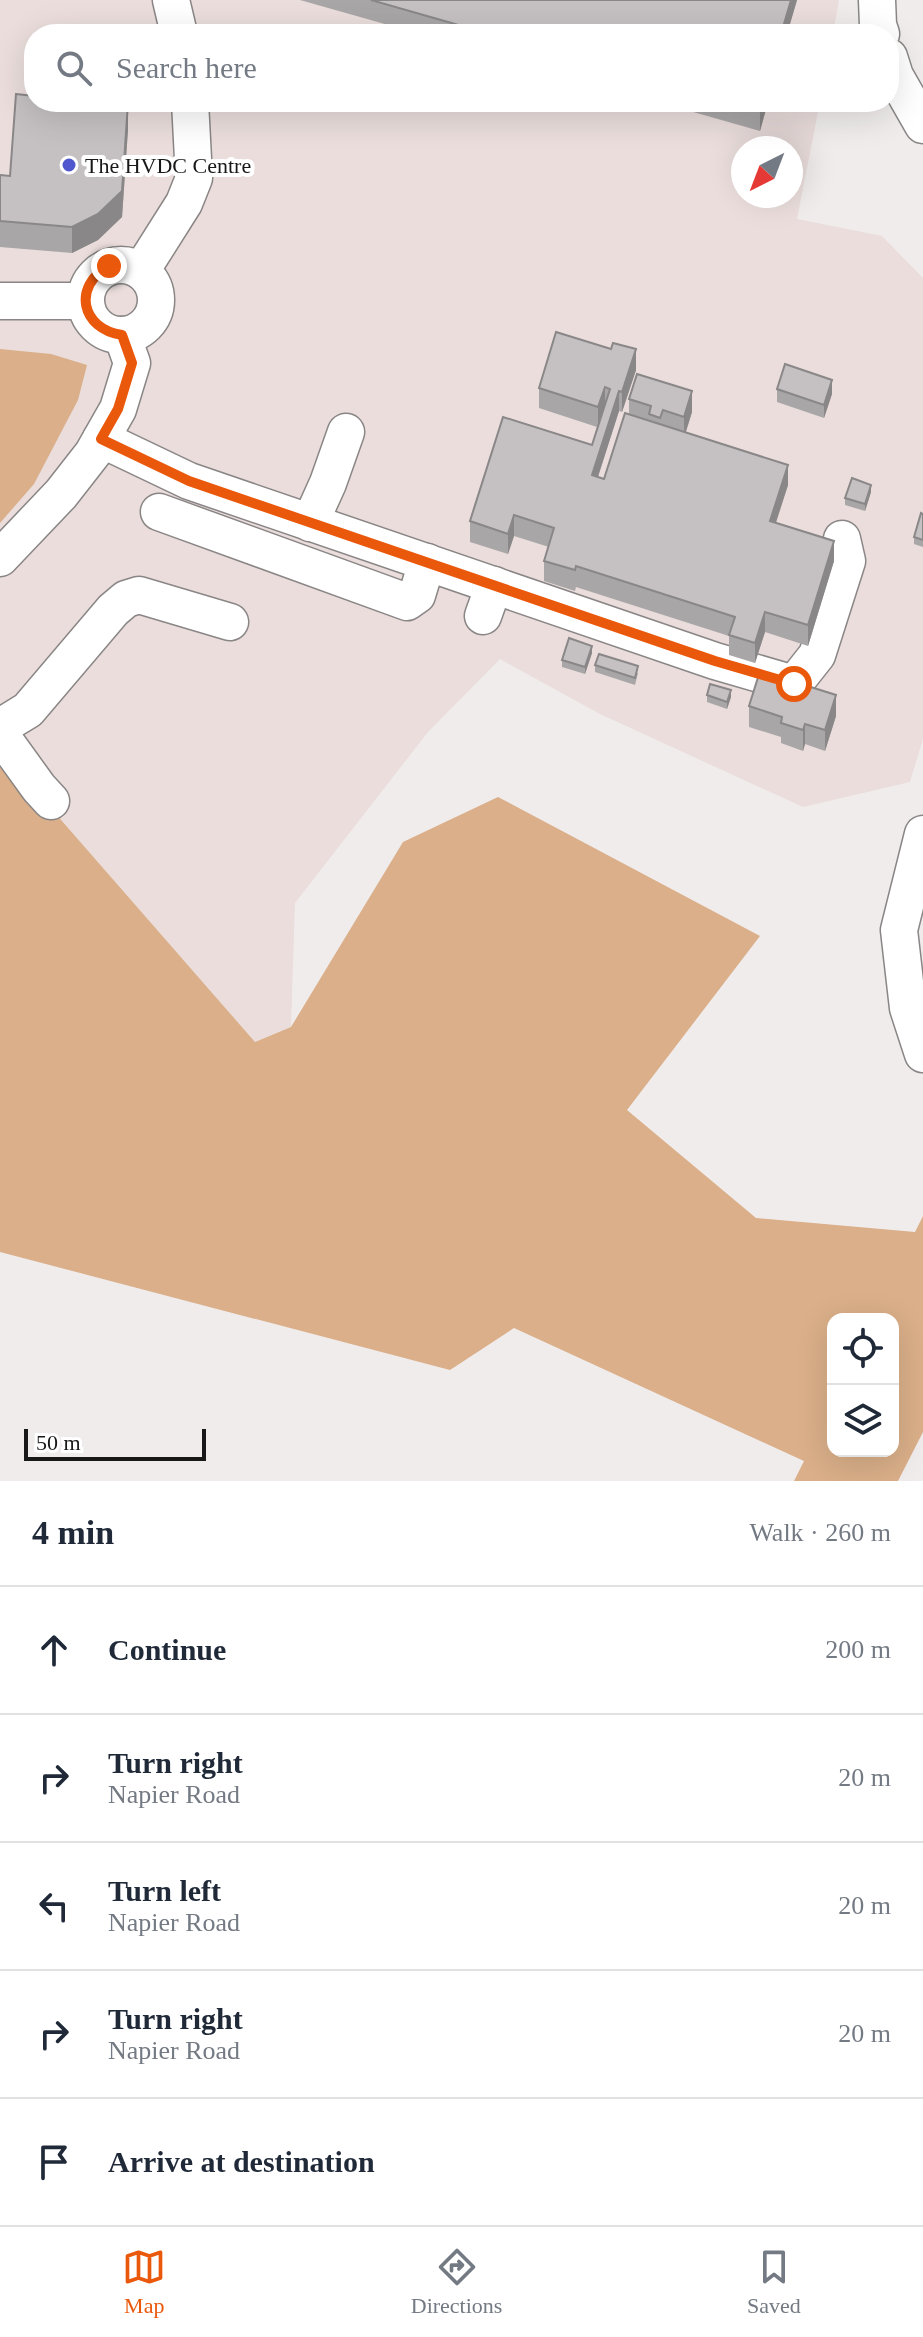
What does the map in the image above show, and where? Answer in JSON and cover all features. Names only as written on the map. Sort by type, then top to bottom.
[{"type":"street","points":[[171,0],[177,24]]},
{"type":"street","points":[[877,0],[878,24]]},
{"type":"street","points":[[899,83],[923,125]]},
{"type":"street","points":[[141,271],[184,203],[194,178],[191,112]]},
{"type":"street","points":[[120,264],[131,266],[149,278],[156,299],[150,320],[142,328],[122,335],[101,329],[88,312],[85,301],[91,280],[109,266],[120,264]]},
{"type":"street","points":[[0,301],[85,301]]},
{"type":"street","points":[[0,558],[61,494],[93,453],[118,409],[132,363],[122,335]]},
{"type":"street","points":[[310,523],[346,432]]},
{"type":"street","points":[[101,439],[189,481],[427,562],[489,600],[794,684],[817,655],[847,561],[842,539]]},
{"type":"street","points":[[159,512],[407,602],[417,595],[427,562]]},
{"type":"street","points":[[0,727],[28,710],[113,610],[126,599],[139,595],[230,622]]},
{"type":"street","points":[[0,734],[51,801]]},
{"type":"street","points":[[923,834],[899,930],[908,1008],[923,1054]]},
{"type":"shaded area","points":[[0,0],[839,0],[835,24],[24,24],[24,112],[818,112],[803,188],[803,136],[731,136],[731,208],[799,208],[797,219],[882,236],[923,278],[923,739],[910,782],[803,807],[600,714],[500,659],[428,732],[295,903],[291,1027],[255,1042],[0,750]]},
{"type":"shaded area","points":[[0,349],[51,354],[87,365],[78,400],[34,484],[0,523]]},
{"type":"shaded area","points":[[0,750],[255,1042],[291,1027],[403,842],[498,797],[760,936],[627,1110],[756,1218],[915,1232],[923,1216],[923,1432],[898,1481],[794,1481],[804,1461],[514,1328],[450,1370],[0,1252]]},
{"type":"building","points":[[371,0],[791,0],[784,24],[455,24]]},
{"type":"building","name":"The HVDC Centre","points":[[16,94],[24,95],[24,112],[127,112],[122,191],[98,214],[72,227],[0,221],[0,175],[10,176]]},
{"type":"building","points":[[556,332],[611,349],[613,343],[636,349],[592,475],[604,479],[625,413],[788,465],[770,521],[834,541],[808,625],[765,612],[755,643],[729,635],[735,617],[576,566],[575,570],[544,561],[554,528],[514,515],[508,534],[470,521],[503,417],[592,445],[610,389],[605,387],[598,407],[539,388]]},
{"type":"building","points":[[785,364],[832,380],[824,405],[777,389]]},
{"type":"building","points":[[637,374],[692,391],[684,417],[663,410],[660,418],[649,414],[651,406],[629,399]]},
{"type":"building","points":[[852,478],[871,485],[865,504],[845,498]]},
{"type":"building","points":[[923,514],[923,540],[914,537]]},
{"type":"building","points":[[569,638],[592,646],[585,667],[562,660]]},
{"type":"building","points":[[599,654],[638,666],[635,678],[595,665]]},
{"type":"building","points":[[760,671],[836,695],[825,730],[805,724],[803,730],[781,723],[782,717],[749,706]]},
{"type":"building","points":[[710,684],[731,690],[727,702],[707,695]]},
{"type":"place","name":"The HVDC Centre","points":[[69,165]]},
{"type":"route","points":[[109,266],[91,280],[85,301],[93,321],[101,329],[122,335],[132,363],[118,409],[101,439],[189,481],[715,661],[794,684]]}]
